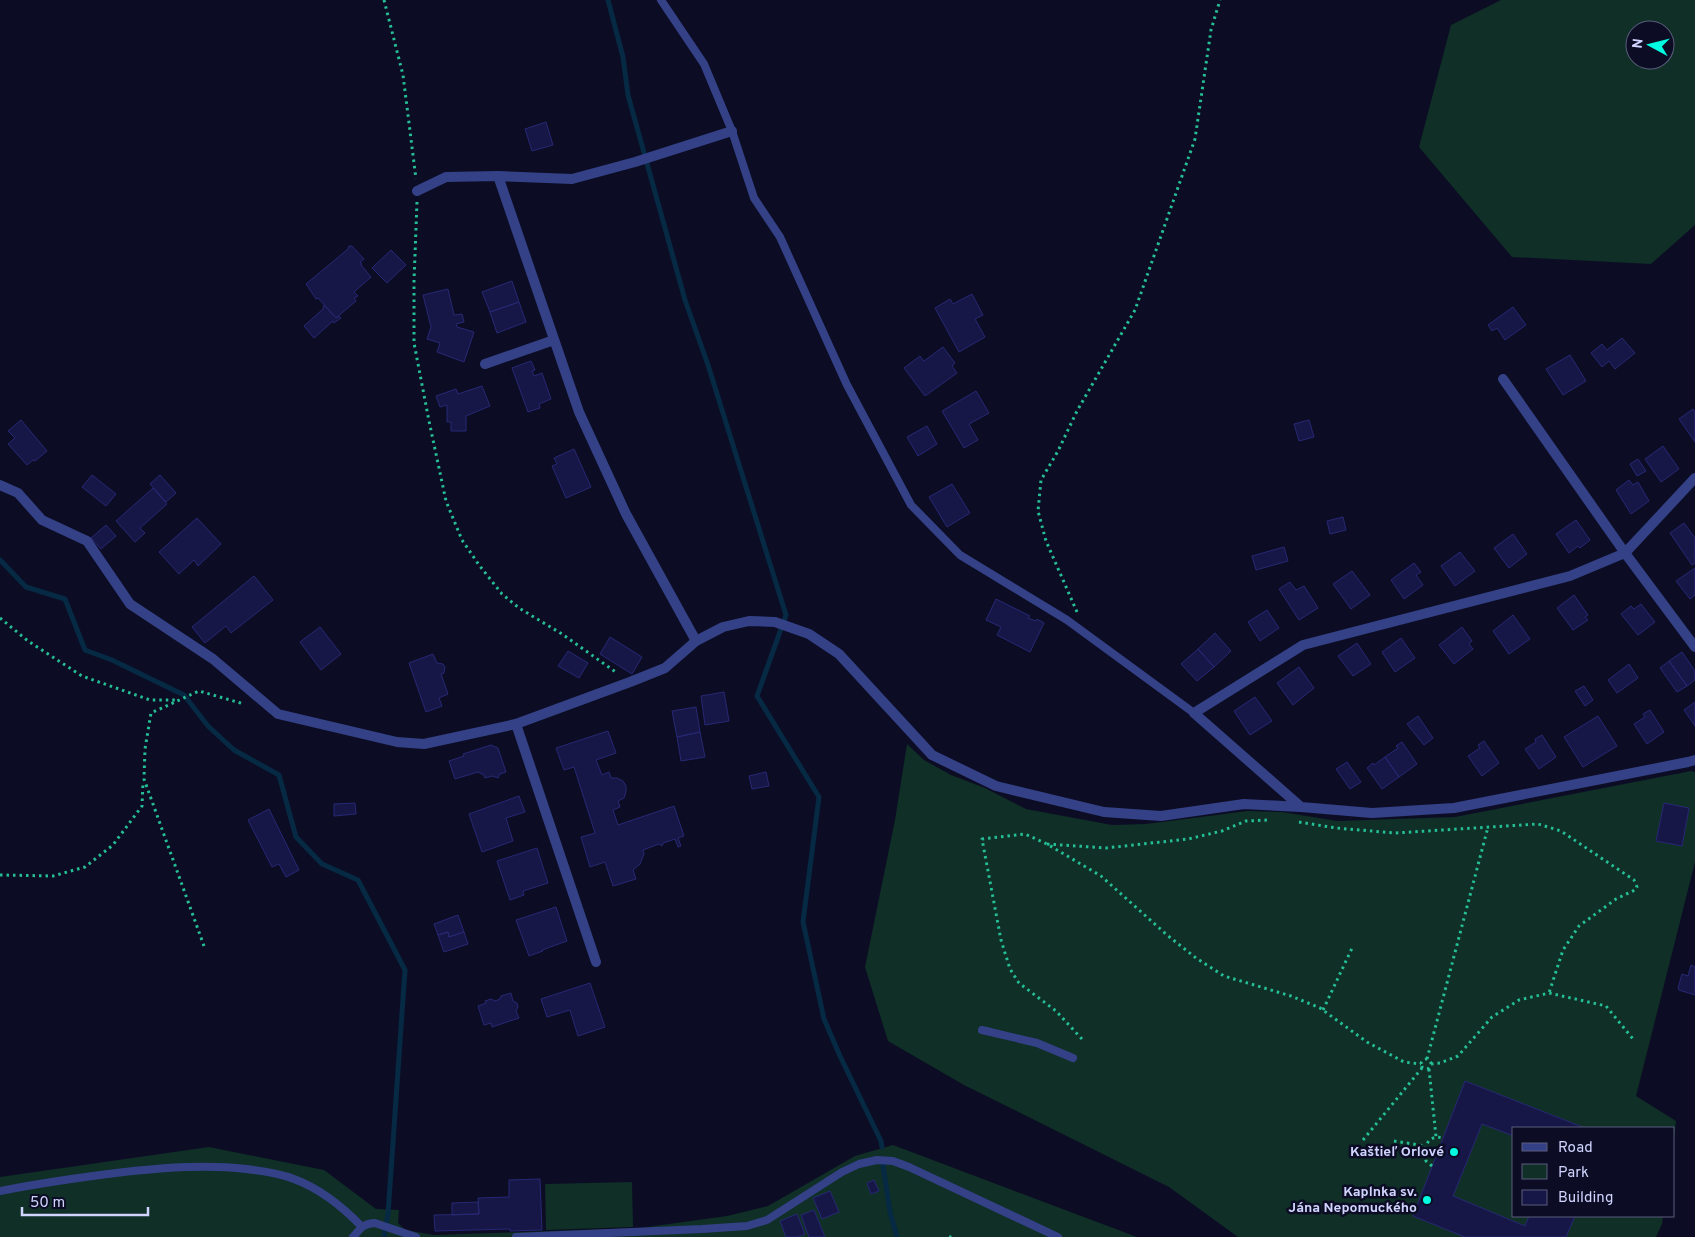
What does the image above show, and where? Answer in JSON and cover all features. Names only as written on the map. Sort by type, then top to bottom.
[{"type":"street","points":[[418,191],[446,177],[498,176],[572,179],[653,157],[732,131]]},
{"type":"street","points":[[498,176],[579,412],[626,514],[696,641]]},
{"type":"street","points":[[485,364],[554,340]]},
{"type":"street","points":[[1503,378],[1625,552],[1695,647]]},
{"type":"street","points":[[1301,807],[1194,713],[1303,645],[1570,576],[1625,552],[1695,478]]},
{"type":"street","points":[[0,485],[18,493],[42,520],[87,541],[130,604],[213,659],[278,714],[397,742],[424,744],[516,724],[665,668],[696,641],[723,627],[749,621],[775,622],[809,634],[839,654],[932,755],[996,786],[1104,812],[1161,816],[1244,804],[1372,813],[1454,808],[1695,760]]},
{"type":"street","points":[[516,724],[596,962]]},
{"type":"lane","points":[[661,0],[704,64],[732,131],[754,198],[780,237],[847,385],[911,505],[960,555],[1067,620],[1194,713]]},
{"type":"lane","points":[[982,1030],[1037,1043],[1073,1058]]},
{"type":"lane","points":[[516,1237],[747,1226],[767,1220],[842,1172],[859,1164],[877,1160],[893,1161],[909,1167],[1058,1237]]},
{"type":"lane","points":[[0,1191],[69,1178],[158,1168],[201,1166],[235,1168],[272,1172],[314,1187],[347,1210],[362,1227]]},
{"type":"lane","points":[[353,1237],[368,1223],[375,1223],[416,1237]]},
{"type":"path","points":[[384,0],[403,75],[418,191],[414,281],[414,343],[446,501],[462,540],[502,594],[519,608],[562,634],[630,682]]},
{"type":"path","points":[[1089,636],[1046,541],[1038,511],[1041,480],[1058,451],[1077,411],[1139,301],[1195,139],[1211,30],[1220,1]]},
{"type":"path","points":[[0,618],[28,641],[82,676],[150,700],[179,700]]},
{"type":"path","points":[[0,875],[53,876],[85,867],[113,845],[142,806],[145,749],[151,713],[199,691],[252,706]]},
{"type":"path","points":[[144,779],[204,946]]},
{"type":"path","points":[[1048,844],[1106,848],[1188,839],[1222,831],[1246,821],[1273,820]]},
{"type":"path","points":[[1292,820],[1336,828],[1394,833],[1538,824],[1561,831],[1634,880],[1637,887],[1635,890],[1616,899],[1578,926],[1563,950],[1549,993]]},
{"type":"path","points":[[1363,1140],[1422,1066],[1424,1060],[1427,1059],[1488,827]]},
{"type":"path","points":[[1082,1039],[1056,1011],[1019,983],[1010,969],[1001,940],[982,840],[1025,834],[1048,844],[1101,876],[1167,935],[1196,958],[1224,976],[1291,996],[1323,1010],[1368,1042],[1404,1062],[1428,1069]]},
{"type":"path","points":[[1323,1010],[1353,946]]},
{"type":"path","points":[[1436,1137],[1428,1069],[1432,1064],[1458,1056],[1492,1017],[1519,1000],[1549,993],[1606,1006],[1633,1040]]},
{"type":"path","points":[[1427,1059],[1432,1064]]},
{"type":"path","points":[[1432,1166],[1426,1161],[1425,1146],[1428,1141],[1436,1137],[1443,1138]]},
{"type":"path","points":[[1394,1142],[1425,1146]]},
{"type":"path","points":[[949,1237],[954,1237]]},
{"type":"green space","points":[[1501,0],[1695,0],[1695,225],[1651,264],[1512,257],[1419,147],[1451,25]]},
{"type":"green space","points":[[907,744],[924,760],[951,775],[985,788],[1026,809],[1112,825],[1146,824],[1248,811],[1282,812],[1337,821],[1455,817],[1691,771],[1695,772],[1695,862],[1636,1096],[1676,1121],[1675,1130],[1675,1127],[1512,1127],[1512,1217],[1663,1217],[1656,1237],[1238,1237],[1169,1187],[964,1085],[888,1041],[865,967],[895,820]]},
{"type":"green space","points":[[893,1145],[1137,1237],[0,1237],[0,1177],[209,1147],[324,1170],[376,1209],[399,1210],[398,1223],[405,1230],[434,1235],[640,1228],[727,1216],[768,1206],[855,1156]]},
{"type":"green space","points":[[632,1182],[633,1227],[546,1230],[545,1184]]},
{"type":"building","points":[[546,122],[553,145],[532,151],[525,129]]},
{"type":"building","points":[[349,246],[352,246],[364,259],[360,262],[361,265],[371,277],[354,292],[358,296],[354,298],[356,301],[336,318],[318,298],[316,299],[306,284],[348,249]]},
{"type":"building","points":[[391,250],[406,265],[387,283],[372,268]]},
{"type":"building","points":[[512,281],[519,302],[490,312],[482,292]]},
{"type":"building","points":[[448,289],[454,315],[462,314],[464,322],[456,324],[457,327],[474,332],[464,362],[437,352],[440,343],[427,339],[431,327],[423,295]]},
{"type":"building","points":[[972,294],[983,315],[975,319],[985,337],[959,352],[935,308],[950,299],[953,304]]},
{"type":"building","points":[[519,302],[526,322],[497,333],[490,312]]},
{"type":"building","points":[[324,305],[336,318],[339,316],[341,318],[334,323],[333,321],[314,338],[304,326],[323,309]]},
{"type":"building","points":[[1513,307],[1526,325],[1505,340],[1497,328],[1492,331],[1488,325]]},
{"type":"building","points":[[1622,338],[1635,353],[1615,369],[1609,361],[1602,367],[1591,353],[1602,344],[1607,350]]},
{"type":"building","points":[[943,347],[955,363],[952,366],[957,373],[925,396],[904,368],[920,356],[924,361]]},
{"type":"building","points":[[1570,355],[1586,381],[1563,395],[1546,369]]},
{"type":"building","points":[[531,361],[535,370],[532,371],[534,376],[542,373],[551,399],[539,404],[540,408],[528,412],[512,368]]},
{"type":"building","points":[[482,386],[490,406],[466,416],[466,431],[451,431],[451,422],[447,422],[447,405],[440,407],[436,396],[456,389],[458,394]]},
{"type":"building","points":[[976,391],[989,413],[969,424],[978,440],[964,448],[942,411]]},
{"type":"building","points":[[1693,409],[1695,412],[1695,442],[1679,419]]},
{"type":"building","points":[[21,420],[47,451],[27,465],[8,444],[15,438],[8,431]]},
{"type":"building","points":[[1309,420],[1314,437],[1299,441],[1294,424]]},
{"type":"building","points":[[927,426],[937,444],[918,456],[907,437]]},
{"type":"building","points":[[1663,446],[1679,469],[1661,482],[1645,459]]},
{"type":"building","points":[[574,449],[591,487],[566,498],[552,466],[557,464],[554,458]]},
{"type":"building","points":[[1638,459],[1646,471],[1637,476],[1630,464]]},
{"type":"building","points":[[92,475],[116,494],[106,506],[82,487]]},
{"type":"building","points":[[160,475],[176,493],[166,502],[150,484]]},
{"type":"building","points":[[1629,480],[1633,485],[1638,482],[1649,501],[1631,514],[1616,490]]},
{"type":"building","points":[[952,484],[970,513],[947,527],[929,497]]},
{"type":"building","points":[[153,488],[167,504],[140,528],[145,533],[135,542],[116,521]]},
{"type":"building","points":[[1343,517],[1346,530],[1330,534],[1327,521]]},
{"type":"building","points":[[197,518],[221,544],[198,566],[194,560],[179,574],[159,552]]},
{"type":"building","points":[[1576,520],[1590,540],[1580,548],[1578,546],[1569,553],[1556,534]]},
{"type":"building","points":[[1684,523],[1695,538],[1695,563],[1692,565],[1670,533]]},
{"type":"building","points":[[106,525],[116,536],[101,549],[91,538]]},
{"type":"building","points":[[1513,534],[1527,554],[1509,568],[1494,548]]},
{"type":"building","points":[[1284,547],[1288,561],[1256,570],[1252,556]]},
{"type":"building","points":[[1460,552],[1475,571],[1455,586],[1441,566]]},
{"type":"building","points":[[1414,563],[1421,572],[1416,575],[1423,585],[1404,599],[1391,580]]},
{"type":"building","points":[[1695,568],[1695,595],[1690,599],[1676,581]]},
{"type":"building","points":[[1352,571],[1370,595],[1351,609],[1333,584]]},
{"type":"building","points":[[254,576],[273,600],[231,633],[226,626],[205,643],[192,627]]},
{"type":"building","points":[[1290,582],[1296,590],[1304,586],[1318,608],[1299,620],[1279,589]]},
{"type":"building","points":[[1574,595],[1588,615],[1585,617],[1588,620],[1573,630],[1557,608]]},
{"type":"building","points":[[996,599],[1030,616],[1028,618],[1036,621],[1037,619],[1044,623],[1030,652],[997,635],[1001,627],[986,620]]},
{"type":"building","points":[[1641,604],[1655,622],[1638,635],[1621,614],[1631,606],[1634,609]]},
{"type":"building","points":[[1267,610],[1279,628],[1260,641],[1248,622]]},
{"type":"building","points":[[1513,615],[1530,639],[1509,654],[1493,631]]},
{"type":"building","points":[[320,627],[341,654],[321,670],[300,642]]},
{"type":"building","points":[[1462,627],[1472,641],[1469,644],[1473,649],[1454,664],[1439,645]]},
{"type":"building","points":[[1215,633],[1231,651],[1214,667],[1198,649]]},
{"type":"building","points":[[610,637],[642,657],[632,674],[600,654]]},
{"type":"building","points":[[1401,638],[1415,658],[1395,672],[1382,652]]},
{"type":"building","points":[[1357,643],[1371,664],[1353,676],[1338,656]]},
{"type":"building","points":[[1198,649],[1214,667],[1197,681],[1181,664]]},
{"type":"building","points":[[568,651],[588,663],[579,678],[558,666]]},
{"type":"building","points":[[1682,652],[1695,671],[1695,680],[1687,686],[1669,661]]},
{"type":"building","points":[[433,654],[437,663],[443,664],[445,667],[444,673],[441,674],[448,694],[439,698],[442,706],[426,712],[409,663]]},
{"type":"building","points":[[1669,661],[1687,686],[1677,692],[1660,668]]},
{"type":"building","points":[[1629,664],[1638,678],[1617,693],[1608,680]]},
{"type":"building","points":[[1299,667],[1314,688],[1293,705],[1277,683]]},
{"type":"building","points":[[1584,686],[1593,700],[1585,706],[1575,691]]},
{"type":"building","points":[[724,692],[729,721],[705,725],[701,696]]},
{"type":"building","points":[[1255,697],[1272,721],[1250,735],[1234,711]]},
{"type":"building","points":[[1695,702],[1695,726],[1684,710]]},
{"type":"building","points":[[696,707],[700,732],[677,737],[672,711]]},
{"type":"building","points":[[1650,710],[1664,732],[1647,744],[1634,724],[1645,717],[1643,714]]},
{"type":"building","points":[[1418,716],[1433,738],[1424,745],[1407,724]]},
{"type":"building","points":[[1598,716],[1617,746],[1583,767],[1564,737]]},
{"type":"building","points":[[608,731],[616,753],[596,760],[602,775],[609,772],[611,778],[623,781],[626,786],[624,798],[618,801],[620,807],[613,810],[618,825],[674,806],[684,836],[678,838],[681,846],[678,847],[675,839],[663,843],[662,846],[659,844],[643,850],[644,854],[640,864],[633,870],[636,879],[613,886],[605,862],[590,867],[581,837],[595,833],[574,767],[564,770],[556,748]]},
{"type":"building","points":[[700,732],[705,757],[681,761],[677,737]]},
{"type":"building","points":[[1542,735],[1556,757],[1539,769],[1525,749],[1536,742],[1535,739]]},
{"type":"building","points":[[1484,741],[1499,763],[1482,776],[1468,756],[1480,748],[1478,745]]},
{"type":"building","points":[[1402,742],[1417,764],[1399,777],[1385,757],[1398,748],[1396,746]]},
{"type":"building","points":[[491,745],[498,748],[506,772],[500,774],[498,778],[492,776],[485,778],[484,775],[478,772],[455,779],[449,761],[464,756],[463,754]]},
{"type":"building","points":[[1385,757],[1399,777],[1382,789],[1367,768]]},
{"type":"building","points":[[1347,762],[1361,782],[1350,789],[1336,769]]},
{"type":"building","points":[[766,772],[769,786],[752,789],[749,776]]},
{"type":"building","points":[[519,796],[525,812],[506,818],[513,841],[482,852],[469,814]]},
{"type":"building","points":[[355,803],[356,814],[334,816],[334,804]]},
{"type":"building","points":[[1664,803],[1689,808],[1682,846],[1656,841]]},
{"type":"building","points":[[269,809],[299,870],[286,877],[279,864],[272,867],[248,820]]},
{"type":"building","points":[[537,848],[548,883],[523,891],[524,895],[510,900],[497,861]]},
{"type":"building","points":[[556,907],[567,941],[529,956],[516,920]]},
{"type":"building","points":[[458,915],[464,932],[449,937],[448,932],[438,935],[434,924]]},
{"type":"building","points":[[448,932],[449,937],[464,932],[468,944],[444,952],[438,935]]},
{"type":"building","points":[[1691,965],[1695,967],[1695,995],[1678,988],[1682,974],[1688,976]]},
{"type":"building","points":[[590,983],[605,1027],[578,1036],[570,1010],[547,1017],[541,999]]},
{"type":"building","points":[[511,993],[513,1001],[517,1003],[516,1011],[519,1018],[492,1027],[491,1023],[484,1025],[478,1006],[486,1003],[485,1001],[491,999],[495,1001],[500,999],[501,996]]},
{"type":"building","name":"Kaštieľ Orlové","points":[[1465,1081],[1582,1127],[1512,1127],[1512,1135],[1482,1124],[1453,1196],[1525,1226],[1529,1217],[1575,1217],[1566,1237],[1465,1237],[1413,1216]]},
{"type":"building","points":[[540,1179],[542,1230],[435,1231],[434,1215],[479,1214],[478,1198],[509,1197],[509,1180]]},
{"type":"building","points":[[874,1180],[879,1191],[871,1194],[867,1183]]},
{"type":"building","points":[[830,1191],[839,1212],[822,1219],[813,1198]]},
{"type":"building","points":[[478,1202],[479,1214],[452,1215],[452,1203]]},
{"type":"building","points":[[814,1210],[825,1237],[809,1237],[801,1215]]},
{"type":"building","points":[[797,1214],[805,1234],[798,1237],[786,1237],[780,1221]]},
{"type":"waterway","points":[[608,0],[623,57],[628,95],[685,300],[708,365],[786,615],[757,696],[819,797],[803,922],[824,1019],[881,1141],[882,1147]]},
{"type":"waterway","points":[[0,560],[26,587],[65,599],[85,650],[112,660],[184,695],[208,726],[234,750],[279,775],[296,837],[322,864],[358,880],[405,970],[388,1214],[384,1237]]},
{"type":"waterway","points":[[883,1165],[890,1212],[897,1237]]},
{"type":"place","name":"Kaštieľ Orlové","points":[[1454,1152]]},
{"type":"place","name":"Kaplnka sv. Jána Nepomuckého","points":[[1427,1200]]}]
